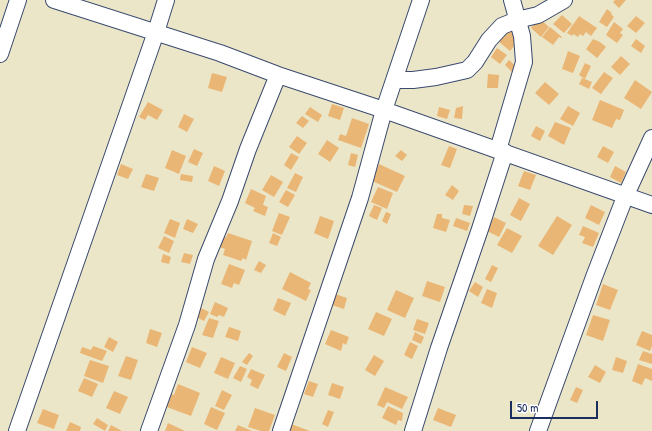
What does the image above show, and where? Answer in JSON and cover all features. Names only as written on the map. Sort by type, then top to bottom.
[{"type":"street","points":[[0,54],[18,0]]},
{"type":"street","points":[[54,0],[220,53],[278,75],[502,151],[625,197],[652,205]]},
{"type":"street","points":[[17,431],[166,0]]},
{"type":"street","points":[[281,431],[360,198],[384,110],[421,0]]},
{"type":"street","points":[[413,431],[439,348],[480,229],[502,151],[524,62],[522,36],[512,0]]},
{"type":"street","points":[[395,80],[428,78],[467,70],[475,62],[490,40],[502,26],[517,20],[538,15],[564,0]]},
{"type":"street","points":[[149,431],[187,325],[206,259],[230,201],[248,149],[278,75]]},
{"type":"street","points":[[538,431],[625,197],[652,138]]},
{"type":"building","points":[[615,0],[626,0],[619,8],[613,2]]},
{"type":"building","points":[[607,9],[614,17],[607,27],[599,22]]},
{"type":"building","points":[[562,15],[572,24],[564,33],[553,24]]},
{"type":"building","points":[[579,16],[597,28],[591,36],[586,32],[583,36],[580,34],[578,37],[567,33]]},
{"type":"building","points":[[636,16],[645,23],[636,33],[627,26]]},
{"type":"building","points":[[539,18],[549,27],[541,37],[531,28]]},
{"type":"building","points":[[614,22],[623,29],[620,33],[623,35],[617,43],[606,35]]},
{"type":"building","points":[[550,27],[562,37],[559,37],[553,45],[542,37]]},
{"type":"building","points":[[508,29],[520,39],[510,51],[498,41]]},
{"type":"building","points":[[593,39],[606,47],[597,58],[586,49]]},
{"type":"building","points":[[636,39],[645,46],[641,53],[631,46]]},
{"type":"building","points":[[497,48],[507,55],[500,64],[491,57]]},
{"type":"building","points":[[568,51],[580,56],[573,73],[562,69]]},
{"type":"building","points":[[621,56],[630,64],[620,75],[611,67]]},
{"type":"building","points":[[509,60],[519,69],[514,74],[505,65]]},
{"type":"building","points":[[585,63],[591,66],[585,79],[579,75]]},
{"type":"building","points":[[604,72],[613,78],[601,94],[592,88]]},
{"type":"building","points":[[212,73],[227,77],[222,92],[208,88]]},
{"type":"building","points":[[488,74],[499,75],[498,88],[487,88]]},
{"type":"building","points":[[582,78],[592,82],[589,89],[579,84]]},
{"type":"building","points":[[635,80],[652,92],[641,109],[624,98]]},
{"type":"building","points":[[545,82],[559,94],[549,105],[535,93]]},
{"type":"building","points":[[600,100],[624,110],[620,120],[616,119],[612,128],[592,120]]},
{"type":"building","points":[[148,102],[163,110],[157,120],[148,115],[145,120],[139,117]]},
{"type":"building","points":[[332,104],[344,108],[340,120],[328,116]]},
{"type":"building","points":[[463,106],[462,119],[454,118],[456,108]]},
{"type":"building","points":[[568,106],[580,113],[573,126],[560,119]]},
{"type":"building","points":[[310,107],[322,115],[318,122],[305,114]]},
{"type":"building","points":[[439,107],[450,110],[447,119],[437,116]]},
{"type":"building","points":[[184,114],[194,119],[187,132],[178,127]]},
{"type":"building","points":[[302,116],[309,121],[303,128],[296,123]]},
{"type":"building","points":[[352,118],[369,124],[361,148],[338,140],[340,134],[346,136]]},
{"type":"building","points":[[555,122],[571,128],[564,145],[548,136]]},
{"type":"building","points":[[536,126],[545,131],[540,141],[531,136]]},
{"type":"building","points":[[297,136],[307,143],[299,154],[289,147]]},
{"type":"building","points":[[327,140],[339,148],[330,162],[318,154]]},
{"type":"building","points":[[449,146],[457,149],[450,168],[441,165]]},
{"type":"building","points":[[603,146],[614,152],[608,163],[597,157]]},
{"type":"building","points":[[194,149],[203,153],[197,166],[188,162]]},
{"type":"building","points":[[172,150],[186,156],[179,174],[165,168]]},
{"type":"building","points":[[401,150],[407,155],[402,161],[395,156]]},
{"type":"building","points":[[291,153],[299,157],[291,170],[284,165]]},
{"type":"building","points":[[351,153],[358,155],[355,167],[348,165]]},
{"type":"building","points":[[121,164],[133,169],[128,179],[117,175]]},
{"type":"building","points":[[379,164],[405,176],[397,192],[372,181]]},
{"type":"building","points":[[214,166],[225,171],[219,186],[208,181]]},
{"type":"building","points":[[615,166],[626,172],[621,183],[610,177]]},
{"type":"building","points":[[524,171],[536,175],[530,190],[518,186]]},
{"type":"building","points":[[295,173],[303,177],[296,192],[287,188]]},
{"type":"building","points":[[146,174],[159,178],[154,191],[141,187]]},
{"type":"building","points":[[181,174],[193,176],[192,182],[180,180]]},
{"type":"building","points":[[271,175],[283,182],[274,197],[262,190]]},
{"type":"building","points":[[452,185],[459,191],[453,200],[445,195]]},
{"type":"building","points":[[378,187],[393,193],[387,209],[371,202]]},
{"type":"building","points":[[251,189],[266,196],[263,205],[268,207],[265,216],[253,211],[255,208],[245,203]]},
{"type":"building","points":[[286,190],[295,195],[288,207],[279,202]]},
{"type":"building","points":[[519,198],[530,204],[521,221],[510,215]]},
{"type":"building","points":[[374,205],[382,208],[377,220],[369,216]]},
{"type":"building","points":[[464,205],[473,206],[470,216],[462,214]]},
{"type":"building","points":[[591,205],[605,212],[599,225],[585,218]]},
{"type":"building","points":[[386,212],[391,214],[387,224],[382,221]]},
{"type":"building","points":[[279,213],[290,217],[282,235],[272,231]]},
{"type":"building","points":[[437,214],[442,214],[442,218],[450,220],[446,232],[433,228]]},
{"type":"building","points":[[320,216],[334,221],[328,239],[314,233]]},
{"type":"building","points":[[557,216],[572,225],[553,255],[538,246]]},
{"type":"building","points":[[494,217],[506,223],[499,237],[487,231]]},
{"type":"building","points":[[456,218],[470,223],[467,231],[453,226]]},
{"type":"building","points":[[170,219],[180,223],[175,238],[164,233]]},
{"type":"building","points":[[187,219],[198,224],[193,233],[183,229]]},
{"type":"building","points":[[583,226],[599,233],[593,247],[582,243],[585,237],[579,235]]},
{"type":"building","points":[[507,228],[522,236],[512,253],[497,245]]},
{"type":"building","points":[[228,233],[252,241],[246,260],[243,258],[241,261],[223,255],[225,249],[219,247],[223,236],[226,237]]},
{"type":"building","points":[[273,233],[281,237],[277,246],[269,243]]},
{"type":"building","points":[[164,236],[174,241],[169,253],[158,248]]},
{"type":"building","points":[[184,253],[193,255],[190,264],[181,262]]},
{"type":"building","points":[[163,254],[171,257],[169,264],[161,262]]},
{"type":"building","points":[[259,261],[266,265],[261,273],[254,270]]},
{"type":"building","points":[[229,264],[245,270],[239,285],[234,283],[232,288],[221,284]]},
{"type":"building","points":[[492,265],[498,268],[491,282],[485,279]]},
{"type":"building","points":[[290,272],[311,283],[308,289],[311,290],[306,301],[282,289]]},
{"type":"building","points":[[427,281],[445,287],[440,302],[422,296]]},
{"type":"building","points":[[475,282],[483,287],[478,297],[469,291]]},
{"type":"building","points":[[603,284],[618,290],[610,310],[596,305]]},
{"type":"building","points":[[487,289],[497,293],[492,308],[481,303]]},
{"type":"building","points":[[396,290],[414,298],[405,318],[387,310]]},
{"type":"building","points":[[335,294],[347,298],[344,309],[332,305]]},
{"type":"building","points":[[278,298],[291,303],[285,316],[273,310]]},
{"type":"building","points":[[215,302],[228,308],[224,317],[219,315],[217,317],[210,314]]},
{"type":"building","points":[[199,307],[209,312],[204,321],[194,316]]},
{"type":"building","points":[[376,312],[392,319],[384,336],[368,329]]},
{"type":"building","points":[[593,315],[610,320],[603,341],[586,335]]},
{"type":"building","points":[[209,318],[219,321],[213,338],[202,335]]},
{"type":"building","points":[[417,319],[429,323],[425,334],[413,330]]},
{"type":"building","points":[[229,327],[241,331],[238,341],[225,337]]},
{"type":"building","points":[[150,329],[162,333],[157,347],[146,343]]},
{"type":"building","points":[[331,330],[349,337],[346,345],[343,343],[341,351],[325,344]]},
{"type":"building","points":[[642,331],[652,335],[652,346],[650,351],[636,345]]},
{"type":"building","points":[[415,332],[424,337],[421,344],[412,340]]},
{"type":"building","points":[[109,337],[118,342],[113,352],[104,347]]},
{"type":"building","points":[[410,342],[418,346],[412,359],[404,355]]},
{"type":"building","points":[[93,346],[107,351],[102,361],[80,353],[82,347],[91,350]]},
{"type":"building","points":[[192,347],[207,353],[200,368],[186,362]]},
{"type":"building","points":[[643,351],[652,354],[652,364],[639,360]]},
{"type":"building","points":[[249,353],[253,356],[247,365],[242,362]]},
{"type":"building","points":[[284,353],[292,357],[286,371],[277,367]]},
{"type":"building","points":[[374,355],[384,361],[375,376],[365,370]]},
{"type":"building","points":[[126,356],[138,360],[131,380],[118,376]]},
{"type":"building","points":[[221,357],[235,363],[228,379],[214,373]]},
{"type":"building","points":[[616,357],[627,361],[623,373],[612,370]]},
{"type":"building","points":[[90,360],[109,366],[103,383],[84,376]]},
{"type":"building","points":[[638,364],[652,369],[652,381],[645,378],[642,385],[632,381]]},
{"type":"building","points":[[595,365],[606,372],[600,383],[588,377]]},
{"type":"building","points":[[240,366],[247,369],[241,382],[233,378]]},
{"type":"building","points":[[251,369],[265,375],[258,389],[250,385],[252,380],[247,377]]},
{"type":"building","points":[[84,378],[98,384],[92,397],[78,391]]},
{"type":"building","points":[[309,381],[318,384],[313,397],[304,394]]},
{"type":"building","points":[[332,383],[344,387],[340,399],[328,395]]},
{"type":"building","points":[[178,384],[200,393],[191,416],[164,406],[170,393],[174,395]]},
{"type":"building","points":[[385,387],[408,397],[402,409],[387,402],[384,408],[377,405]]},
{"type":"building","points":[[576,387],[583,390],[577,403],[570,400]]},
{"type":"building","points":[[222,390],[232,395],[224,410],[215,406]]},
{"type":"building","points":[[114,391],[128,397],[120,414],[106,408]]},
{"type":"building","points":[[388,406],[403,413],[402,421],[398,420],[396,425],[382,418]]},
{"type":"building","points":[[211,407],[225,413],[217,430],[204,424]]},
{"type":"building","points":[[255,408],[275,415],[269,431],[261,431],[248,427]]},
{"type":"building","points":[[438,408],[456,415],[451,427],[433,420]]},
{"type":"building","points":[[43,409],[59,415],[54,429],[37,423]]},
{"type":"building","points":[[328,410],[334,412],[328,427],[322,424]]},
{"type":"building","points":[[97,418],[108,425],[105,431],[93,424]]},
{"type":"building","points":[[70,422],[81,427],[80,431],[66,431]]},
{"type":"building","points":[[168,423],[185,431],[165,431]]},
{"type":"building","points":[[291,424],[310,431],[289,431]]},
{"type":"building","points":[[111,425],[122,431],[108,431]]},
{"type":"building","points":[[238,425],[252,431],[235,431]]}]
